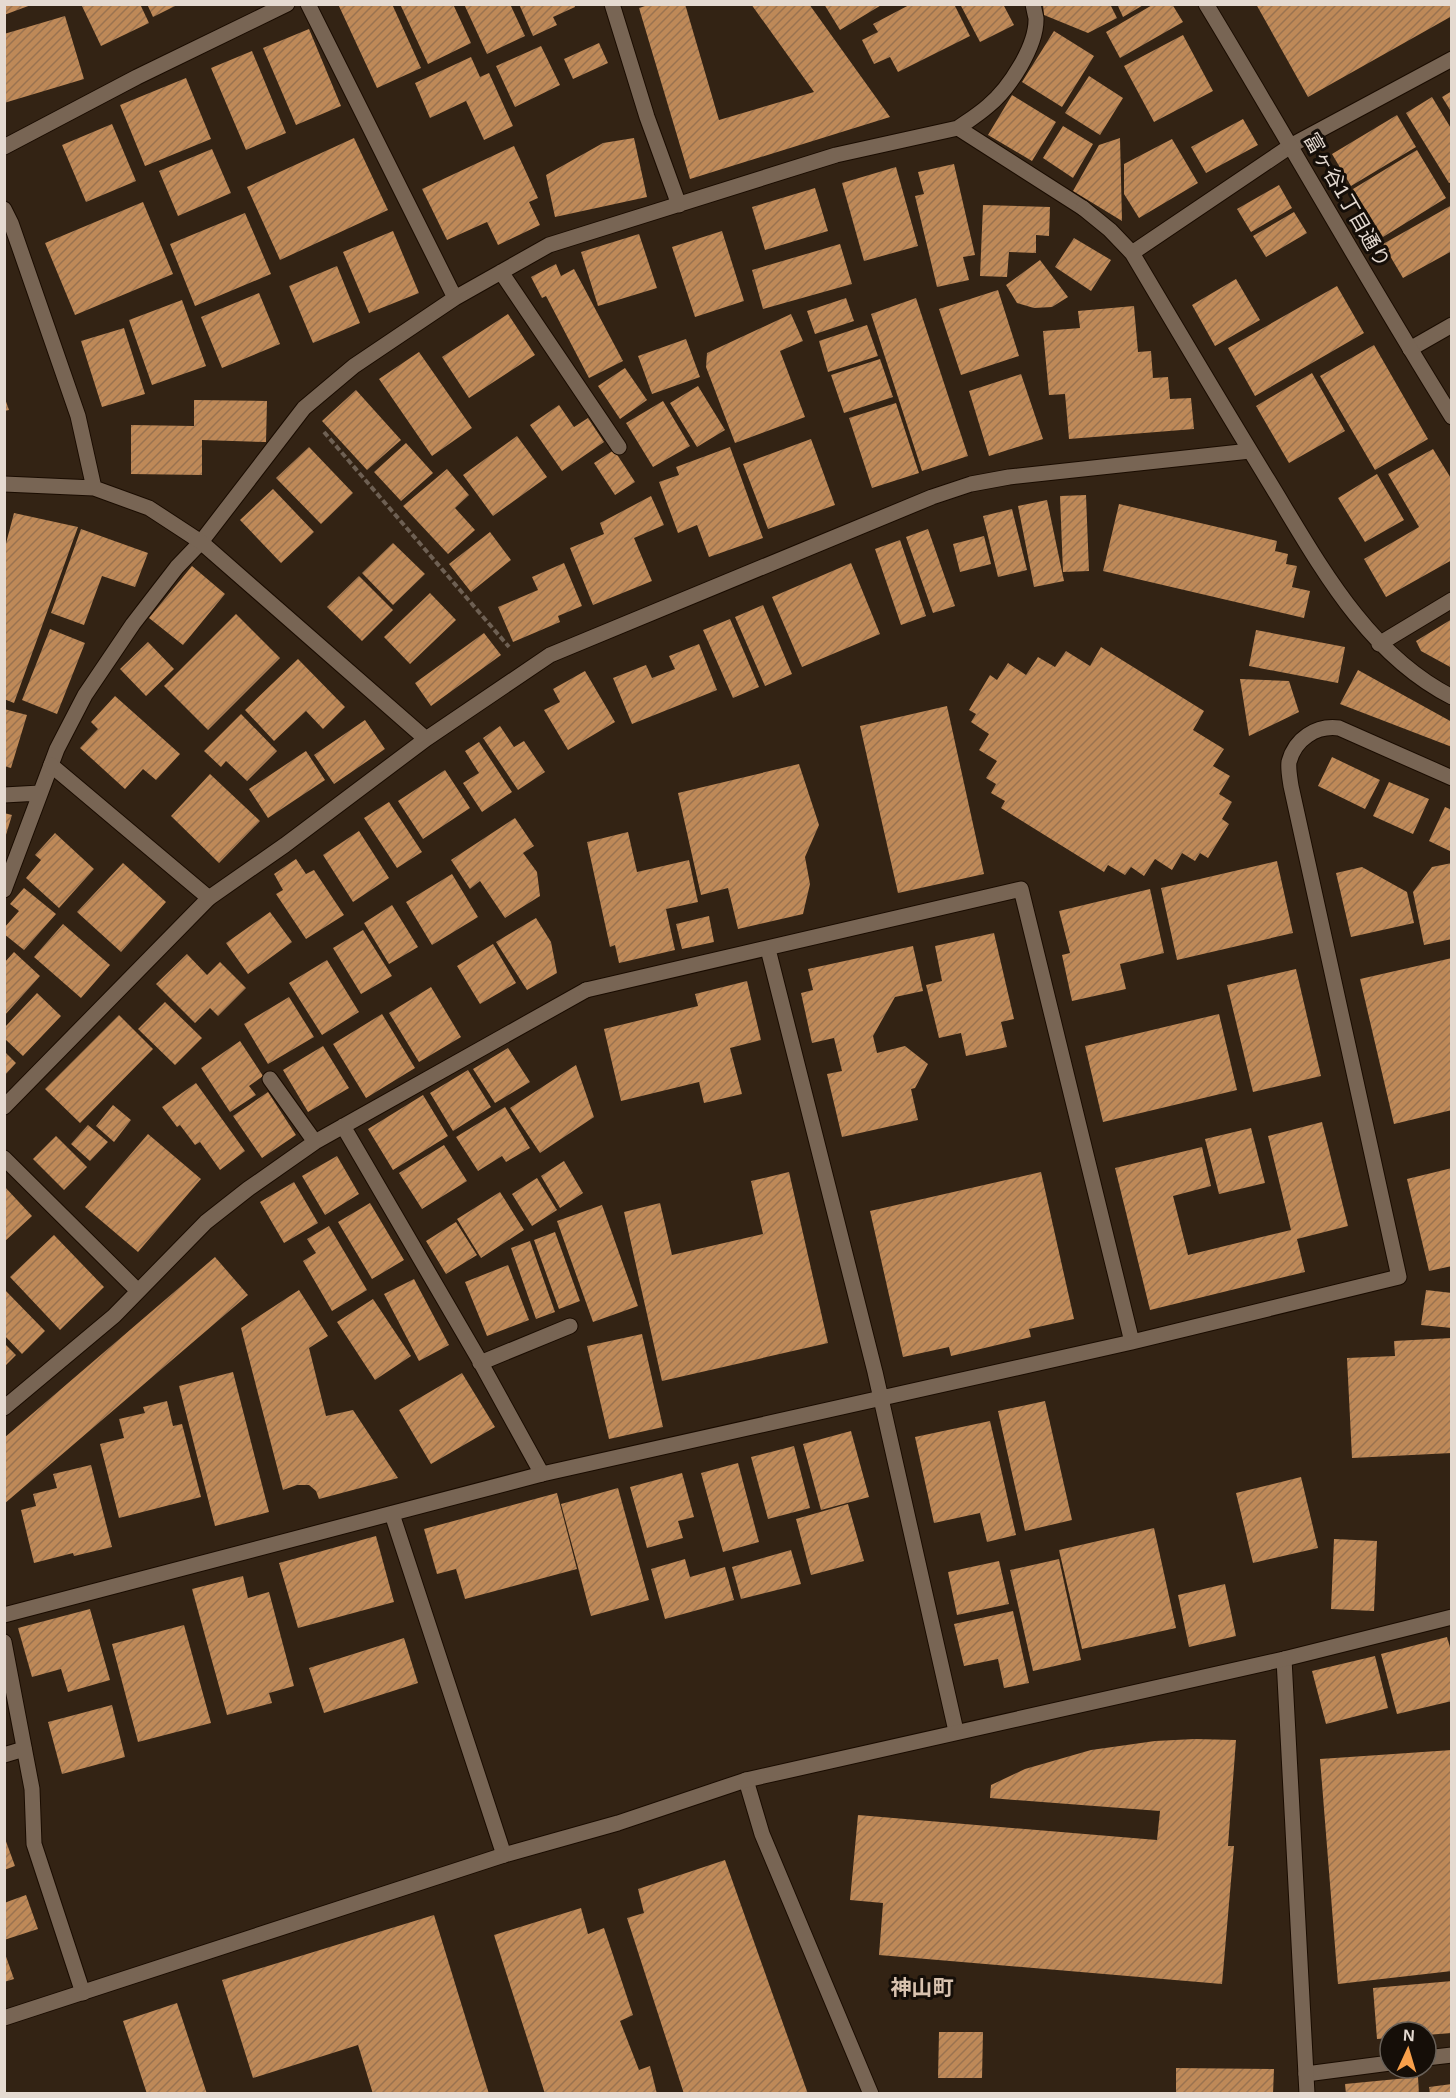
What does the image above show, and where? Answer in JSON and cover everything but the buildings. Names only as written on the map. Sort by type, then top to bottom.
[{"type":"street","points":[[4,147],[137,77],[287,4]]},
{"type":"street","points":[[308,4],[455,298]]},
{"type":"street","points":[[612,4],[647,117],[679,205]]},
{"type":"street","points":[[4,890],[57,749],[91,686],[162,586],[201,542],[304,408],[354,366],[455,298],[549,245],[836,155],[958,128],[989,106],[1008,84],[1027,54],[1036,19],[1033,4]]},
{"type":"street","name":"富ヶ谷1丁目通り","points":[[1206,4],[1452,417]]},
{"type":"street","points":[[1132,253],[1292,145],[1452,59]]},
{"type":"street","points":[[958,128],[1083,208],[1110,230],[1132,253],[1330,580],[1379,644],[1432,687],[1452,697]]},
{"type":"street","points":[[4,209],[11,223],[78,416],[94,488]]},
{"type":"street","points":[[501,272],[619,447]]},
{"type":"street","points":[[1410,349],[1452,325]]},
{"type":"street","points":[[4,1107],[209,898],[285,845],[426,739],[550,655],[932,496],[971,484],[1008,477],[1250,451]]},
{"type":"street","points":[[4,484],[94,488],[149,508],[201,542],[426,739]]},
{"type":"street","points":[[1379,644],[1452,600]]},
{"type":"street","points":[[4,1615],[542,1474],[1132,1342],[1399,1276],[1291,786],[1289,764],[1297,746],[1314,730],[1327,726],[1339,728],[1452,778]]},
{"type":"street","points":[[51,765],[209,898]]},
{"type":"street","points":[[4,795],[40,793]]},
{"type":"street","points":[[4,1408],[114,1316],[206,1222],[248,1189],[315,1142],[586,990],[1021,889],[1132,1342]]},
{"type":"street","points":[[768,949],[881,1397],[957,1731]]},
{"type":"street","points":[[270,1079],[315,1142]]},
{"type":"street","points":[[343,1126],[542,1474]]},
{"type":"street","points":[[4,1158],[138,1291]]},
{"type":"street","points":[[480,1363],[570,1326]]},
{"type":"street","points":[[392,1514],[504,1855]]},
{"type":"street","points":[[4,2018],[504,1855],[618,1823],[746,1780],[1284,1659],[1452,1617]]},
{"type":"street","points":[[4,1641],[33,1789],[34,1844],[84,1993]]},
{"type":"street","points":[[1284,1659],[1307,2094]]},
{"type":"street","points":[[4,1755],[24,1749]]},
{"type":"street","points":[[746,1780],[762,1834],[871,2094]]},
{"type":"street","points":[[1306,2074],[1378,2065]]},
{"type":"path","points":[[304,408],[528,670]]},
{"type":"district","name":"神山町","points":[[922,1987]]}]
